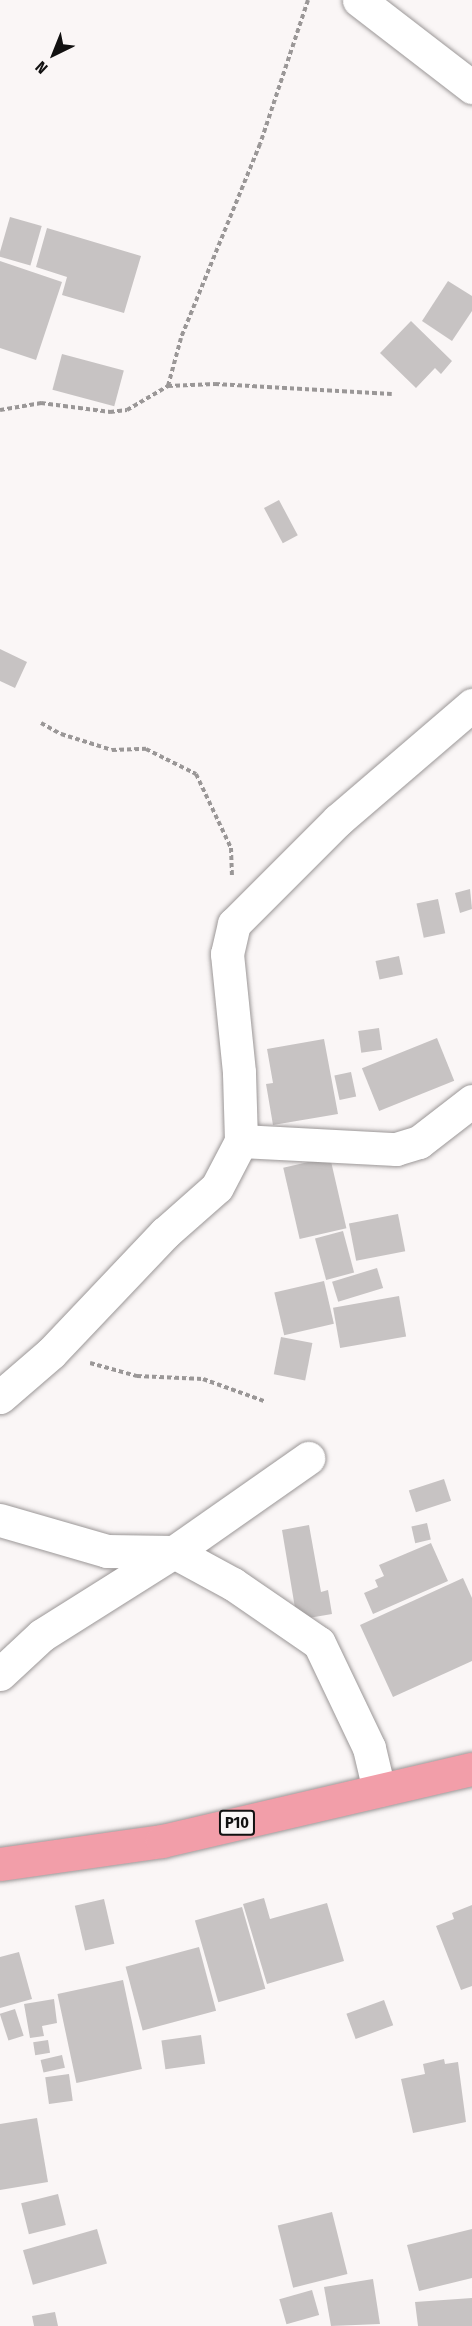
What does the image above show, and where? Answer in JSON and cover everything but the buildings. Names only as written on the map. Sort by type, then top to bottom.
[{"type":"main road","name":"P10","points":[[0,1864],[162,1841],[472,1769]]},
{"type":"street","points":[[359,0],[472,87]]},
{"type":"street","points":[[0,1397],[51,1353],[165,1233],[216,1187],[241,1141],[239,1072],[227,954],[234,924],[338,820],[472,705]]},
{"type":"street","points":[[241,1141],[396,1149],[418,1142],[472,1101]]},
{"type":"street","points":[[0,1674],[42,1635],[174,1552],[308,1458]]},
{"type":"street","points":[[0,1520],[108,1551],[174,1552],[233,1584],[319,1643],[369,1748],[379,1790]]},
{"type":"path","points":[[168,386],[181,338],[260,144],[308,0]]},
{"type":"path","points":[[0,410],[41,403],[110,412],[127,410],[168,386],[215,384],[392,394]]},
{"type":"path","points":[[41,723],[61,734],[112,750],[146,749],[196,774],[231,848],[234,924]]},
{"type":"path","points":[[51,1353],[137,1376],[203,1379],[264,1401]]}]
